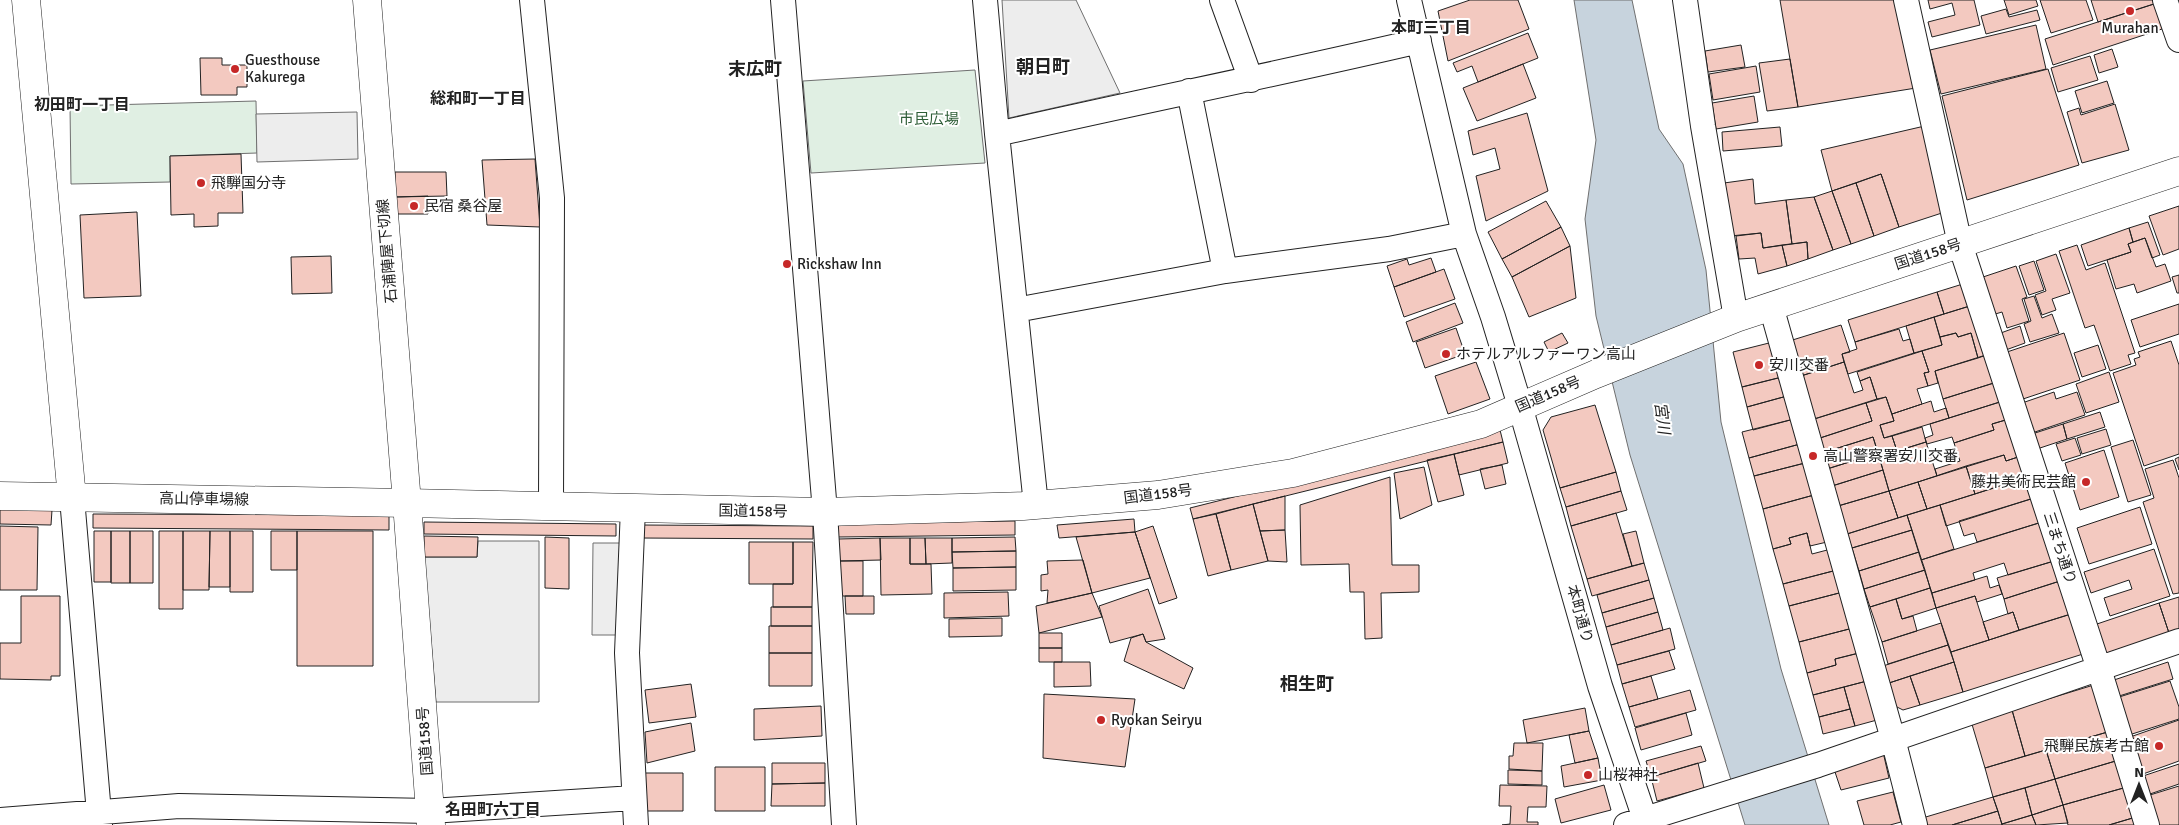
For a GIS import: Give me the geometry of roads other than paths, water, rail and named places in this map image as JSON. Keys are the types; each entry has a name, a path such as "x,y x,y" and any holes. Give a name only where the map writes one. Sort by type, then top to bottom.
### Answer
{"main road":[{"path":"26,0 72,498"},
{"name":"石浦陣屋下切線","path":"367,0 407,503"},
{"name":"国道158号","path":"431,818 407,503 825,512 1036,505 1158,495 1293,473 1481,424 1596,374 1728,321 2179,171"},
{"name":"高山停車場線","path":"0,496 223,498 407,503"}],"street":[{"path":"532,0 552,198 551,506"},
{"path":"783,0 825,512 844,825"},
{"path":"985,0 997,134 1036,505"},
{"path":"1222,0 1251,80"},
{"name":"本町通り","path":"1409,0 1464,234 1493,317 1520,406 1640,823"},
{"path":"1685,0 1728,321"},
{"name":"三まち通り","path":"1906,0 1960,244 2099,669 2147,825"},
{"path":"2164,0 2179,40"},
{"path":"997,134 1189,91 1251,80 1419,41"},
{"path":"1189,91 1225,271"},
{"path":"1016,310 1225,271 1389,249 1464,234"},
{"path":"1771,306 1915,825"},
{"path":"72,498 99,819"},
{"path":"633,508 627,653 636,825"},
{"path":"1640,823 1733,791 1818,765 2179,640"},
{"path":"0,820 99,819 179,806 431,818 634,798"}],"water":[{"name":"宮川","path":"1574,0 1632,0 1659,129 1683,164 1706,270 1721,422 1781,669 1829,825 1745,825 1630,455 1596,316 1585,219 1596,140"}],"place":[{"name":"Murahan","path":"2130,11"},
{"name":"Guesthouse Kakurega","path":"235,69"},
{"name":"飛騨国分寺","path":"201,183"},
{"name":"民宿 桑谷屋","path":"414,206"},
{"name":"Rickshaw Inn","path":"787,264"},
{"name":"ホテルアルファーワン高山","path":"1446,354"},
{"name":"安川交番","path":"1759,365"},
{"name":"高山警察署安川交番","path":"1813,456"},
{"name":"藤井美術民芸館","path":"2086,482"},
{"name":"Ryokan Seiryu","path":"1101,720"},
{"name":"飛騨民族考古館","path":"2159,746"},
{"name":"山桜神社","path":"1588,775"}],"district":[{"name":"本町三丁目","path":"1431,27"},
{"name":"朝日町","path":"1043,67"},
{"name":"末広町","path":"755,69"},
{"name":"総和町一丁目","path":"478,98"},
{"name":"初田町一丁目","path":"82,104"},
{"name":"相生町","path":"1307,684"},
{"name":"名田町六丁目","path":"493,809"}],"park label":[{"name":"市民広場","path":"929,119"}]}
